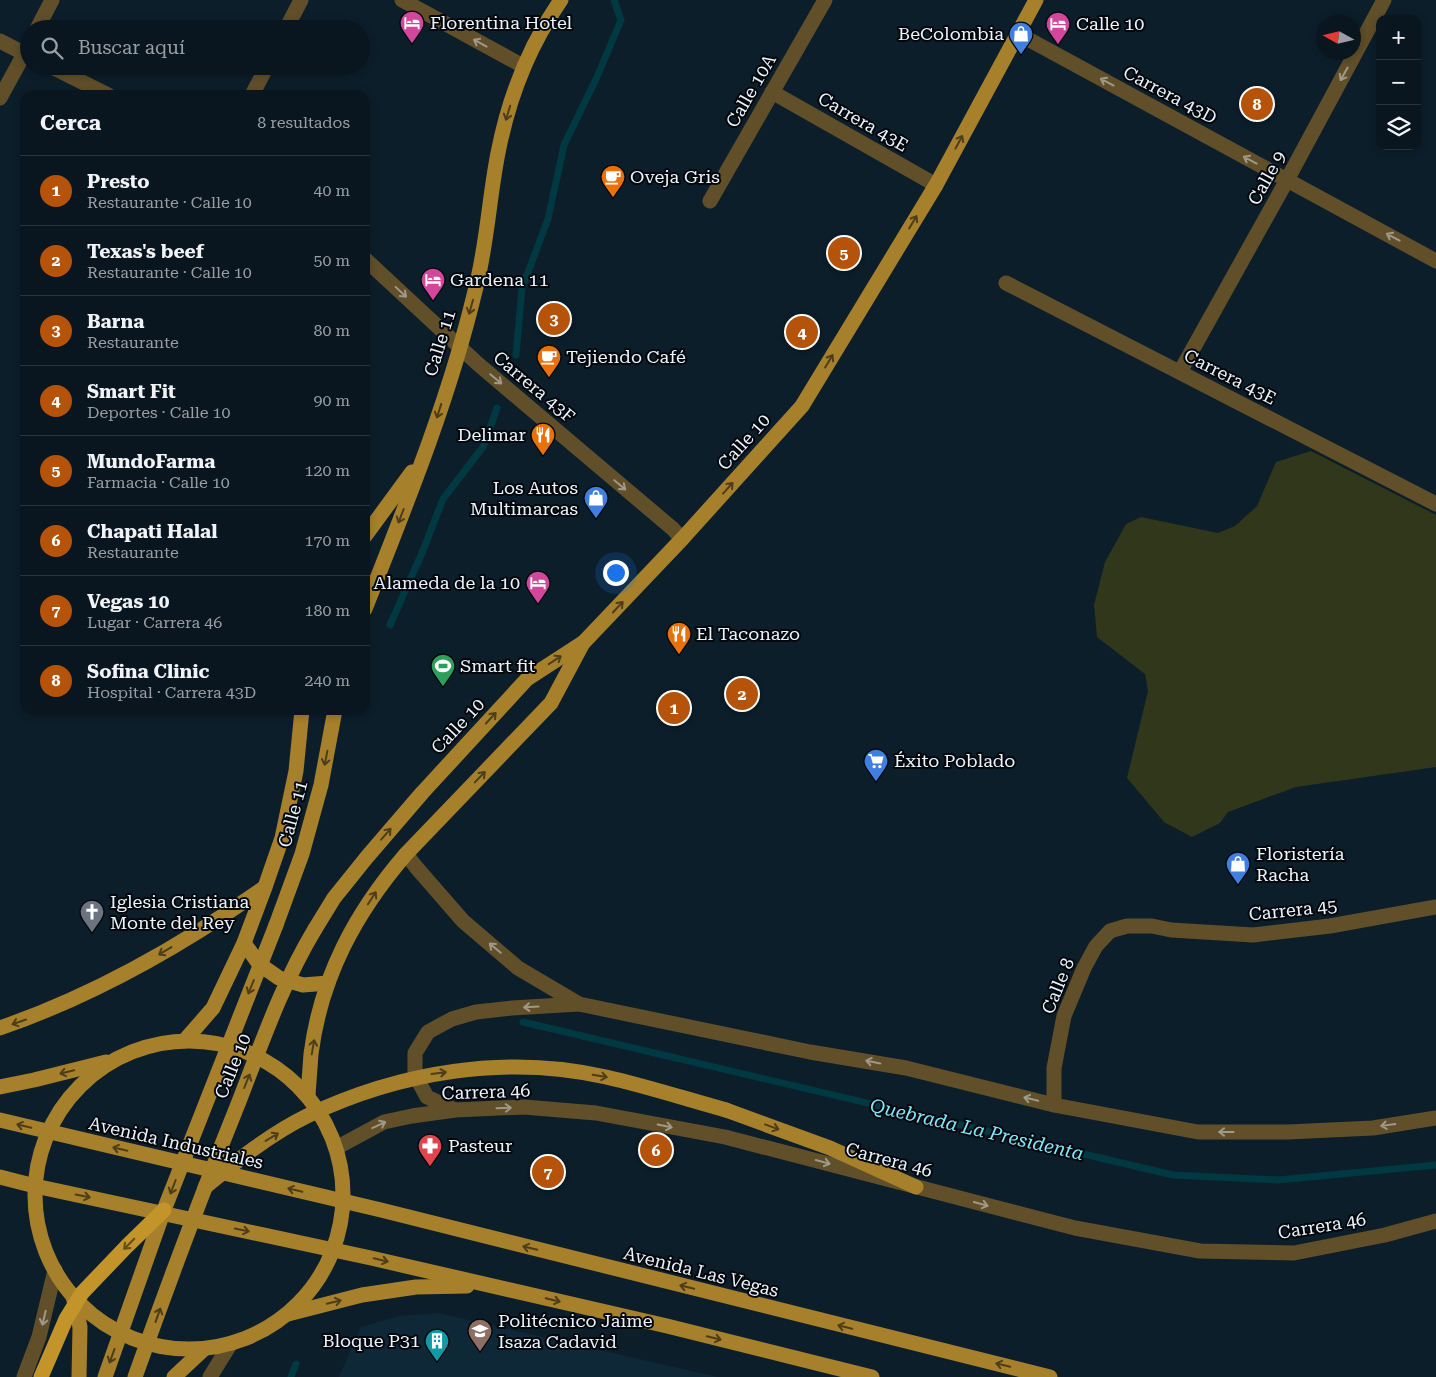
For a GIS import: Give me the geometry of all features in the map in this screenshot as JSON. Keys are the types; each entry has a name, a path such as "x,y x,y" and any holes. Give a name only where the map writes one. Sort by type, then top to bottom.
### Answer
{"highway":[{"path":"41,1377 66,1319 82,1293 164,1210"}],"main road":[{"name":"Calle 11","path":"370,596 424,454 460,347 476,289 498,152 506,117 523,66 545,23 561,0"},
{"name":"Calle 10","path":"136,1377 205,1187 289,978 301,952 334,898 422,792 526,679 584,642 682,539 802,406 936,185 1036,0"},
{"path":"370,529 424,454"},
{"path":"308,1096 311,1053 320,1010 336,961 348,935 384,879 551,703 584,642"},
{"path":"186,1040 213,1008 244,943 265,887 282,838 296,771 302,715"},
{"name":"Calle 11","path":"276,925 307,837 321,785 334,715"},
{"path":"0,1028 40,1014 136,969 227,914 265,887"},
{"name":"Calle 10","path":"105,1377 164,1210 276,925"},
{"path":"244,943 259,964 279,978 303,985 328,983"},
{"path":"0,1087 114,1059 149,1045 186,1040 232,1045 274,1065 308,1096 325,1120 336,1148 342,1175 343,1202 339,1232 333,1250 314,1285 287,1314 260,1332 231,1343 204,1349 167,1348 132,1338 100,1321 73,1296 55,1270 39,1230 35,1186 40,1158 49,1132 76,1090 114,1059"},
{"path":"205,1187 253,1148 306,1116 362,1092 422,1076 483,1068 544,1068 605,1077 726,1110 830,1148 916,1187"},
{"name":"Avenida Industriales","path":"0,1120 343,1202"},
{"path":"0,1177 667,1326 872,1377"},
{"name":"Avenida Las Vegas","path":"343,1202 1050,1377"},
{"path":"287,1314 362,1296 416,1287 488,1285"},
{"path":"73,1296 80,1327 79,1377"},
{"path":"174,1377 204,1349"}],"street":[{"path":"42,20 52,0"},
{"path":"291,20 301,0"},
{"path":"402,0 523,66"},
{"name":"Calle 10A","path":"710,201 825,0"},
{"name":"Calle 9","path":"1180,372 1384,0"},
{"name":"Carrera 43D","path":"1017,33 1436,260"},
{"path":"0,41 20,48"},
{"path":"0,98 20,63"},
{"path":"68,75 98,90"},
{"path":"254,90 262,75"},
{"name":"Carrera 43E","path":"772,92 936,185"},
{"name":"Carrera 43F","path":"370,264 460,347 673,529 682,539"},
{"name":"Carrera 43E","path":"1006,283 1436,504"},
{"path":"406,854 463,921 518,968 579,1004"},
{"name":"Carrera 45","path":"1152,926 1171,930 1253,935 1330,926 1436,907"},
{"name":"Calle 8","path":"1054,1105 1054,1068 1064,1016 1084,968 1096,946 1110,931 1127,926 1152,926"},
{"path":"455,1110 427,1097 415,1076 415,1052 428,1032 452,1019 476,1012 579,1004 810,1052 906,1068 1054,1105 1198,1132 1288,1132 1372,1128 1436,1118"},
{"name":"Carrera 46","path":"336,1148 384,1122 455,1110 524,1107 596,1113 725,1137 1076,1228 1200,1251 1294,1253 1385,1235 1436,1221"},
{"path":"24,1377 39,1337 55,1270"},
{"path":"210,1377 231,1343"}],"shaded area":[{"name":"Politécnico Jaime Isaza Cadavid","path":"438,1313 718,1377 339,1377 361,1327 399,1316"}],"green space":[{"path":"1311,451 1436,515 1436,767 1296,787 1228,812 1220,823 1192,837 1164,822 1127,778 1148,691 1145,674 1097,637 1094,605 1105,562 1126,524 1141,517 1218,533 1235,526 1257,506 1276,462"}],"waterway":[{"path":"516,355 522,288 548,219 564,145 597,77 621,20 614,0"},
{"path":"390,625 422,553 443,499 483,447 497,408"},
{"name":"Quebrada La Presidenta","path":"523,1022 1173,1175 1278,1180 1436,1165"},
{"name":"Quebrada La Presidenta","path":"291,1377 296,1364"}],"place":[{"name":"Florentina Hotel","path":"412,44"},
{"name":"Calle 10","path":"1058,45"},
{"name":"BeColombia","path":"1021,55"},
{"name":"Sofina Clinic","path":"1257,104"},
{"name":"Oveja Gris","path":"613,198"},
{"name":"MundoFarma","path":"844,253"},
{"name":"Gardena 11","path":"433,301"},
{"name":"Barna","path":"554,319"},
{"name":"Smart Fit","path":"802,332"},
{"name":"Tejiendo Café","path":"549,378"},
{"name":"Delimar","path":"543,456"},
{"name":"Los Autos Multimarcas","path":"596,519"},
{"name":"Alameda de la 10","path":"538,604"},
{"name":"El Taconazo","path":"679,655"},
{"name":"Smart fit","path":"443,687"},
{"name":"Texas's beef","path":"742,694"},
{"name":"Presto","path":"674,708"},
{"name":"Éxito Poblado","path":"876,782"},
{"name":"Floristería Racha","path":"1238,885"},
{"name":"Iglesia Cristiana Monte del Rey","path":"92,933"},
{"name":"Chapati Halal","path":"656,1150"},
{"name":"Pasteur","path":"430,1167"},
{"name":"Vegas 10","path":"548,1172"},
{"name":"Politécnico Jaime Isaza Cadavid","path":"480,1352"},
{"name":"Bloque P31","path":"437,1362"}]}
